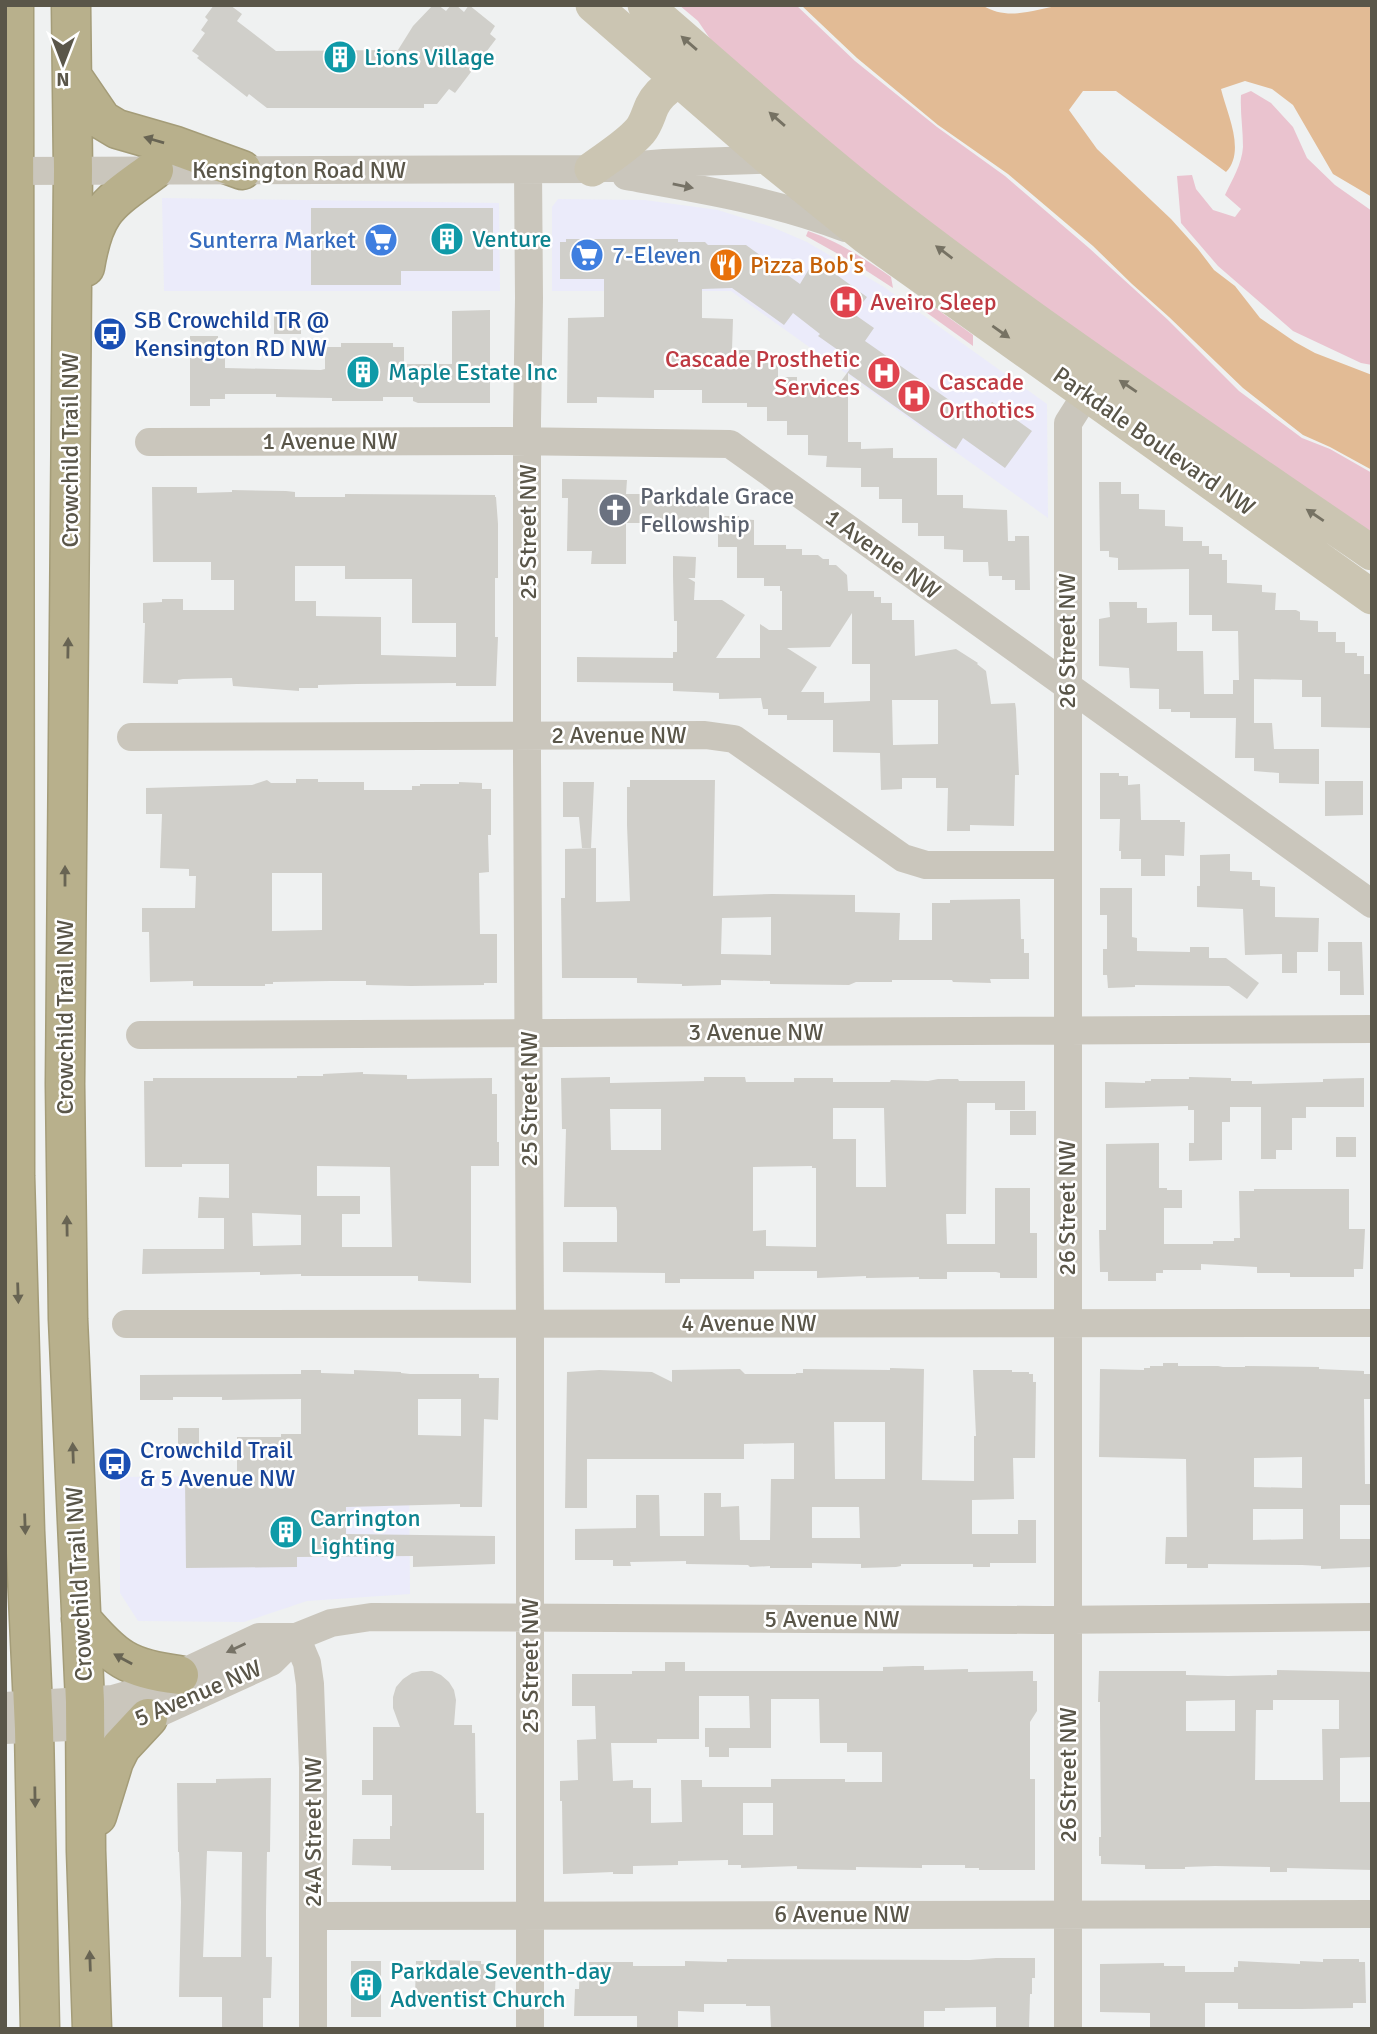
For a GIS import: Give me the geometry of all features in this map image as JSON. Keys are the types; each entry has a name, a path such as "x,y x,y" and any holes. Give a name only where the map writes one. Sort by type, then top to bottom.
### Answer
{"highway":[{"name":"Crowchild Trail NW","path":"71,5 73,170 65,1084 68,1319 85,1715 92,2029"},
{"name":"Crowchild Trail NW","path":"11,21 9,790 19,1717 40,2029"},
{"path":"72,76 102,120 117,129 176,146 242,170"},
{"path":"71,352 90,240 95,225 105,208 154,170"},
{"path":"81,1619 104,1646 126,1661 152,1672 179,1675"},
{"path":"86,1851 114,1761 121,1747 148,1718"}],"main road":[{"name":"Parkdale Boulevard NW","path":"593,5 770,159 865,236 1372,597"},
{"name":"Parkdale Boulevard NW","path":"645,5 879,204 1068,345 1372,553"},
{"path":"638,44 651,87 652,106"},
{"path":"592,169 640,131 663,90 698,75 733,80"}],"street":[{"name":"Kensington Road NW","path":"10,171 592,169 664,163 822,158"},
{"name":"Kensington Road NW","path":"592,169 741,197 810,214 865,236"},
{"name":"25 Street NW","path":"528,170 530,2029"},
{"name":"26 Street NW","path":"1068,2029 1068,422 1087,393"},
{"name":"1 Avenue NW","path":"149,442 730,444 1372,904"},
{"name":"2 Avenue NW","path":"131,737 705,735 734,739 903,858 926,865 1068,865"},
{"name":"3 Avenue NW","path":"140,1035 1372,1029"},
{"name":"4 Avenue NW","path":"126,1324 1372,1323"},
{"name":"5 Avenue NW","path":"85,1715 259,1637 296,1637 331,1623 371,1617 1372,1617"},
{"name":"5 Avenue NW","path":"19,1717 85,1715 113,1726 148,1718 271,1662 296,1637"},
{"name":"24A Street NW","path":"296,1637 307,1663 310,1684 313,1768 313,2029"},
{"name":"6 Avenue NW","path":"313,1916 1372,1914"}],"shaded area":[{"path":"679,5 796,5 855,61 937,127 1005,176 1089,248 1167,319 1239,391 1302,438 1330,449 1372,473 1372,536 1017,288 855,168 715,46 698,21"},
{"path":"801,5 982,5 1012,14 1062,5 1372,5 1372,197 1333,174 1293,105 1272,89 1245,81 1221,89 1235,143 1232,163 1226,172 1116,91 1083,91 1069,110 1097,149 1171,219 1214,270 1235,286 1260,318 1315,353 1372,375 1372,470 1303,435 1243,388 1093,246 1008,174 938,125 857,58"},
{"path":"1251,91 1271,103 1293,127 1307,158 1335,185 1372,211 1372,365 1361,363 1293,331 1218,266 1181,223 1177,176 1192,175 1196,189 1213,210 1235,217 1241,209 1225,195 1242,153 1241,95"},
{"path":"162,198 499,203 500,291 164,291"},
{"path":"558,199 645,200 718,210 772,227 807,242 884,287 1047,404 1048,518 731,291 552,291 552,207"},
{"path":"808,231 841,245 881,270 891,277 893,288 806,236"},
{"path":"927,302 973,335 973,346 916,305"},
{"path":"409,1474 410,1594 307,1601 244,1622 138,1621 120,1593 120,1477"}],"building":[{"name":"Lions Village","path":"214,5 230,5 242,14 237,21 276,51 398,50 413,26 433,5 446,11 451,5 456,5 464,12 469,5 495,26 490,34 496,39 455,93 449,89 437,104 424,104 424,108 267,108 249,94 247,97 197,58 199,56 192,51 205,33 201,30 208,20 205,17"},
{"path":"311,208 493,208 493,271 401,271 401,285 311,285"},
{"path":"566,239 678,239 678,242 705,242 708,245 746,245 800,284 812,264 819,262 867,297 854,314 874,328 865,341 979,421 992,402 1032,431 1005,468 963,438 956,449 952,447 848,373 848,442 861,442 861,449 893,448 893,458 937,458 937,495 963,495 963,508 1007,510 1008,541 1015,541 1015,536 1029,536 1030,590 1015,590 1015,580 989,576 988,562 963,562 963,550 944,549 944,536 918,536 918,523 902,523 902,499 879,499 879,487 861,487 861,468 826,467 827,456 808,455 808,435 787,435 787,421 767,421 767,407 747,407 747,403 702,403 702,390 654,390 654,398 597,397 597,403 567,403 568,318 604,317 604,279 560,279 560,242 566,242","holes":["732,288 784,325 793,313 820,334 818,336 855,362 836,388 797,388 797,377 778,377 778,363 758,363 758,350 732,350 733,319 702,318 702,289"]},
{"path":"490,310 490,403 418,403 413,401 413,397 383,397 383,401 332,401 332,398 276,397 276,394 225,394 225,399 210,399 210,406 190,406 190,336 218,336 218,344 225,344 225,368 321,370 325,369 325,347 341,347 341,343 393,343 393,347 404,347 404,364 452,364 452,311"},
{"path":"274,311 301,311 301,334 274,334"},
{"name":"Parkdale Grace Fellowship","path":"562,479 627,480 626,494 709,494 709,523 626,523 626,564 591,564 592,551 567,551 568,498 562,498"},
{"path":"1099,482 1121,482 1121,494 1139,494 1139,509 1165,510 1165,526 1183,527 1183,541 1202,541 1202,546 1209,546 1209,554 1222,554 1222,560 1227,560 1227,583 1262,585 1262,592 1276,593 1275,610 1296,610 1300,612 1300,620 1318,621 1318,632 1336,632 1336,642 1345,642 1345,653 1364,656 1364,674 1372,674 1372,728 1321,727 1321,697 1302,697 1302,680 1254,679 1254,723 1272,723 1274,749 1319,749 1319,784 1279,783 1279,773 1254,771 1254,758 1235,758 1236,718 1190,718 1190,712 1159,709 1159,689 1130,688 1129,668 1099,666 1099,619 1110,617 1109,602 1137,602 1137,608 1147,608 1147,623 1177,622 1177,651 1203,651 1204,694 1233,694 1233,680 1239,680 1238,631 1212,631 1212,615 1189,615 1189,569 1118,570 1118,558 1109,557 1109,551 1100,551"},
{"path":"152,487 197,487 197,493 232,490 286,491 295,492 295,497 345,497 345,494 495,495 498,524 498,578 495,578 495,637 498,637 496,686 456,686 456,683 357,684 318,685 318,688 299,688 299,691 233,686 232,678 183,679 178,680 178,684 143,683 143,603 183,599 183,610 234,610 234,580 211,580 211,562 153,562","holes":["295,566 345,566 345,579 412,579 412,623 456,623 456,657 381,655 381,617 316,616 316,601 295,601"]},
{"path":"718,516 739,516 739,519 754,520 754,545 786,545 786,549 802,549 802,555 818,555 829,559 829,565 836,565 847,575 848,591 874,591 874,597 881,597 881,603 892,603 892,620 914,620 915,656 956,649 978,663 986,671 991,704 1015,703 1019,775 1015,775 1014,826 970,825 970,831 947,831 948,788 936,788 936,778 902,778 902,789 881,790 880,753 833,752 833,720 787,720 787,715 768,715 768,709 763,709 761,698 719,699 719,693 673,691 673,683 577,682 577,657 673,658 673,652 677,652 677,621 674,621 673,556 696,557 695,578 688,578 695,582 694,600 722,600 745,615 716,658 760,658 760,624 769,630 782,630 782,591 780,586 764,586 764,578 737,578 737,547 718,547","holes":["852,613 852,664 870,664 870,701 824,703 824,692 801,692 817,667 787,648 830,647","892,700 938,700 938,744 893,745"]},
{"path":"1100,773 1119,773 1119,776 1128,776 1128,785 1140,784 1141,820 1185,822 1184,856 1165,855 1165,876 1141,876 1141,859 1121,859 1120,819 1100,819"},
{"path":"296,779 318,779 318,782 364,782 364,790 412,790 412,786 420,784 459,782 482,783 482,789 491,789 489,872 479,873 480,934 497,934 497,983 411,986 366,985 366,981 330,981 273,982 265,986 193,986 193,981 150,982 149,932 142,932 142,908 195,908 196,876 189,876 189,869 160,868 162,814 146,814 146,788 252,785 267,780 271,783 296,783","holes":["272,873 322,873 322,930 272,931"]},
{"path":"630,780 715,780 713,896 855,895 855,912 900,913 899,940 932,940 932,903 950,903 950,900 1020,899 1021,939 1024,939 1024,953 1029,953 1029,979 990,979 991,983 892,980 856,982 849,985 721,980 721,985 682,986 637,983 637,978 562,978 561,898 565,898 565,849 596,848 596,902 630,901 627,787 630,787","holes":["771,917 771,955 721,954 722,918"]},
{"path":"1325,781 1363,781 1363,815 1325,816"},
{"path":"563,782 594,782 591,848 582,848 579,817 563,817"},
{"path":"1230,854 1230,871 1252,872 1252,880 1260,880 1260,886 1275,887 1275,917 1319,918 1318,952 1297,952 1297,973 1282,973 1282,954 1245,955 1243,909 1197,907 1200,855"},
{"path":"1100,888 1132,888 1132,937 1137,938 1137,951 1190,952 1190,947 1209,947 1209,958 1226,958 1259,983 1247,999 1229,986 1135,985 1108,988 1107,975 1103,975 1103,949 1107,949 1107,915 1100,915"},
{"path":"1328,942 1362,942 1364,995 1340,995 1340,971 1328,971"},
{"path":"363,1072 407,1075 407,1079 492,1078 492,1094 497,1094 499,1166 471,1166 471,1283 418,1281 418,1276 260,1275 260,1272 142,1274 143,1249 224,1249 224,1218 198,1218 199,1197 229,1198 229,1164 145,1167 144,1081 153,1081 153,1078 297,1078","holes":["317,1166 390,1167 392,1247 342,1247 342,1214 360,1214 360,1196 317,1196","252,1213 301,1215 301,1245 253,1246"]},
{"path":"610,1077 610,1083 704,1081 704,1077 745,1077 746,1082 794,1082 794,1078 833,1078 833,1082 938,1079 1025,1081 1025,1110 995,1110 995,1103 967,1103 966,1214 946,1214 947,1244 995,1244 995,1188 1030,1188 1030,1233 1037,1233 1037,1278 1000,1278 1000,1273 996,1272 947,1272 947,1279 866,1276 817,1278 817,1271 754,1271 754,1279 680,1279 680,1283 665,1283 665,1273 563,1272 563,1242 617,1242 617,1211 616,1207 564,1207 566,1129 562,1129 561,1078","holes":["833,1108 884,1108 886,1187 856,1187 856,1139 833,1139","610,1109 661,1109 661,1150 611,1150","753,1167 816,1168 816,1247 766,1246 766,1230 753,1231"]},
{"path":"1231,1078 1231,1081 1252,1081 1252,1084 1364,1078 1364,1107 1306,1107 1306,1118 1292,1118 1292,1150 1276,1150 1276,1159 1261,1159 1261,1107 1230,1107 1230,1122 1222,1122 1222,1160 1189,1161 1189,1143 1194,1143 1194,1110 1188,1110 1188,1106 1105,1108 1105,1082 1145,1083 1151,1079"},
{"path":"1010,1111 1036,1111 1036,1135 1010,1135"},
{"path":"1336,1137 1356,1137 1356,1157 1336,1157"},
{"path":"1159,1143 1159,1188 1182,1190 1182,1208 1164,1208 1164,1244 1213,1244 1213,1241 1234,1241 1234,1238 1240,1238 1239,1191 1349,1189 1349,1229 1365,1229 1363,1269 1354,1269 1354,1277 1290,1277 1290,1273 1257,1273 1257,1267 1201,1264 1201,1270 1163,1270 1163,1273 1156,1273 1156,1281 1108,1281 1108,1272 1100,1272 1099,1230 1106,1230 1106,1144"},
{"path":"1163,1363 1178,1363 1178,1366 1319,1367 1372,1374 1372,1399 1364,1399 1365,1484 1372,1484 1372,1505 1340,1505 1340,1539 1372,1539 1371,1567 1321,1569 1321,1566 1302,1565 1208,1564 1208,1568 1187,1568 1187,1564 1165,1564 1166,1537 1187,1537 1186,1459 1099,1457 1100,1369 1144,1370 1150,1366 1163,1366","holes":["1302,1457 1302,1488 1254,1487 1254,1458","1253,1509 1303,1509 1303,1539 1253,1540"]},
{"path":"740,1369 745,1374 796,1374 803,1373 803,1369 924,1369 922,1480 974,1481 976,1436 973,1370 1012,1370 1033,1374 1033,1382 1036,1382 1035,1458 1013,1458 1014,1499 972,1500 972,1534 1018,1534 1018,1520 1036,1520 1036,1563 990,1563 990,1567 973,1567 973,1564 901,1564 896,1567 861,1568 861,1564 812,1563 812,1568 770,1568 686,1564 686,1561 630,1562 631,1566 613,1566 613,1560 575,1560 575,1529 636,1528 636,1495 659,1495 660,1536 704,1536 704,1493 721,1493 721,1507 739,1506 740,1540 770,1540 771,1479 794,1479 794,1443 744,1444 744,1459 587,1459 587,1508 565,1508 567,1372 652,1372 672,1382 672,1370","holes":["834,1422 885,1422 885,1479 835,1479","812,1507 859,1507 860,1538 812,1538"]},
{"path":"301,1370 321,1370 321,1373 354,1374 354,1370 410,1374 479,1374 479,1378 499,1378 498,1420 484,1419 482,1507 460,1507 460,1504 346,1507 346,1534 495,1536 495,1564 413,1567 413,1556 297,1557 297,1567 186,1568 185,1479 237,1479 237,1437 301,1434 301,1399 222,1400 222,1397 173,1397 173,1400 140,1400 140,1375 301,1374","holes":["418,1399 461,1399 461,1436 418,1435"]},
{"path":"178,1428 199,1428 199,1455 178,1454"},
{"path":"665,1662 685,1662 685,1671 883,1671 883,1667 924,1666 924,1670 1033,1671 1033,1681 1037,1681 1037,1711 1030,1722 1030,1779 1035,1779 1035,1870 979,1870 965,1868 965,1865 922,1865 922,1868 856,1867 856,1870 797,1869 797,1866 741,1868 741,1865 728,1865 728,1860 678,1861 678,1865 633,1866 633,1874 563,1874 560,1781 578,1780 577,1740 596,1739 595,1706 572,1706 572,1674 665,1671","holes":["699,1696 749,1696 750,1728 705,1728 705,1747 709,1747 709,1757 729,1757 729,1748 771,1748 771,1699 819,1699 820,1743 847,1743 847,1752 882,1752 882,1782 771,1779 771,1787 702,1787 702,1780 681,1780 682,1822 651,1823 651,1788 633,1788 633,1780 613,1781 611,1743 699,1739","743,1803 773,1803 773,1835 743,1835"]},
{"path":"1277,1670 1372,1672 1372,1757 1340,1758 1340,1802 1372,1802 1372,1870 1287,1868 1287,1872 1270,1872 1270,1867 1145,1869 1145,1865 1101,1864 1099,1671 1186,1671 1186,1675 1228,1676 1277,1675","holes":["1235,1700 1235,1731 1186,1731 1186,1701","1273,1700 1339,1700 1339,1729 1322,1729 1323,1780 1255,1780 1256,1710 1273,1710"]},
{"path":"432,1671 449,1682 456,1700 454,1725 472,1725 472,1733 475,1733 476,1813 484,1813 484,1870 391,1870 391,1866 352,1865 353,1839 390,1839 392,1795 362,1795 362,1780 373,1780 373,1727 400,1727 393,1708 396,1687 412,1673"},
{"path":"271,1778 266,1957 272,1957 271,1998 263,1998 263,2029 222,2029 222,1997 179,1997 181,1902 177,1783 216,1783 216,1779","holes":["207,1851 242,1852 241,1957 203,1957"]},
{"path":"1035,1958 1029,2029 996,2029 996,2007 924,2011 924,2029 771,2029 770,2006 746,2004 704,2004 704,2012 678,2011 678,2029 637,2029 637,2016 574,2016 580,1962 685,1966 685,1961 727,1962 727,1959"},
{"path":"1323,1959 1359,1959 1359,1962 1365,1962 1366,2003 1353,2003 1353,2008 1238,2009 1238,2003 1205,2003 1205,2029 1150,2029 1150,2013 1100,2012 1100,1964 1164,1963 1164,1966 1185,1966 1185,1972 1234,1972 1238,1961 1300,1964 1300,1961 1323,1962"},
{"name":"Parkdale Seventh-day Adventist Church","path":"351,1961 381,1961 381,2017 351,2017"},
{"path":"416,1961 481,1961 481,1964 496,1965 495,1993 448,1992 448,1997 415,1997"}],"place":[{"name":"Lions Village","path":"340,57"},
{"name":"Venture","path":"447,239"},
{"name":"Sunterra Market","path":"381,240"},
{"name":"7-Eleven","path":"587,255"},
{"name":"Pizza Bob's","path":"726,265"},
{"name":"Aveiro Sleep","path":"846,302"},
{"name":"SB Crowchild TR @ Kensington RD NW","path":"110,334"},
{"name":"Maple Estate Inc","path":"363,372"},
{"name":"Cascade Prosthetic Services","path":"884,373"},
{"name":"Cascade Orthotics","path":"914,396"},
{"name":"Parkdale Grace Fellowship","path":"615,510"},
{"name":"Crowchild Trail & 5 Avenue NW","path":"115,1464"},
{"name":"Carrington Lighting","path":"286,1532"},
{"name":"Parkdale Seventh-day Adventist Church","path":"366,1985"}]}
